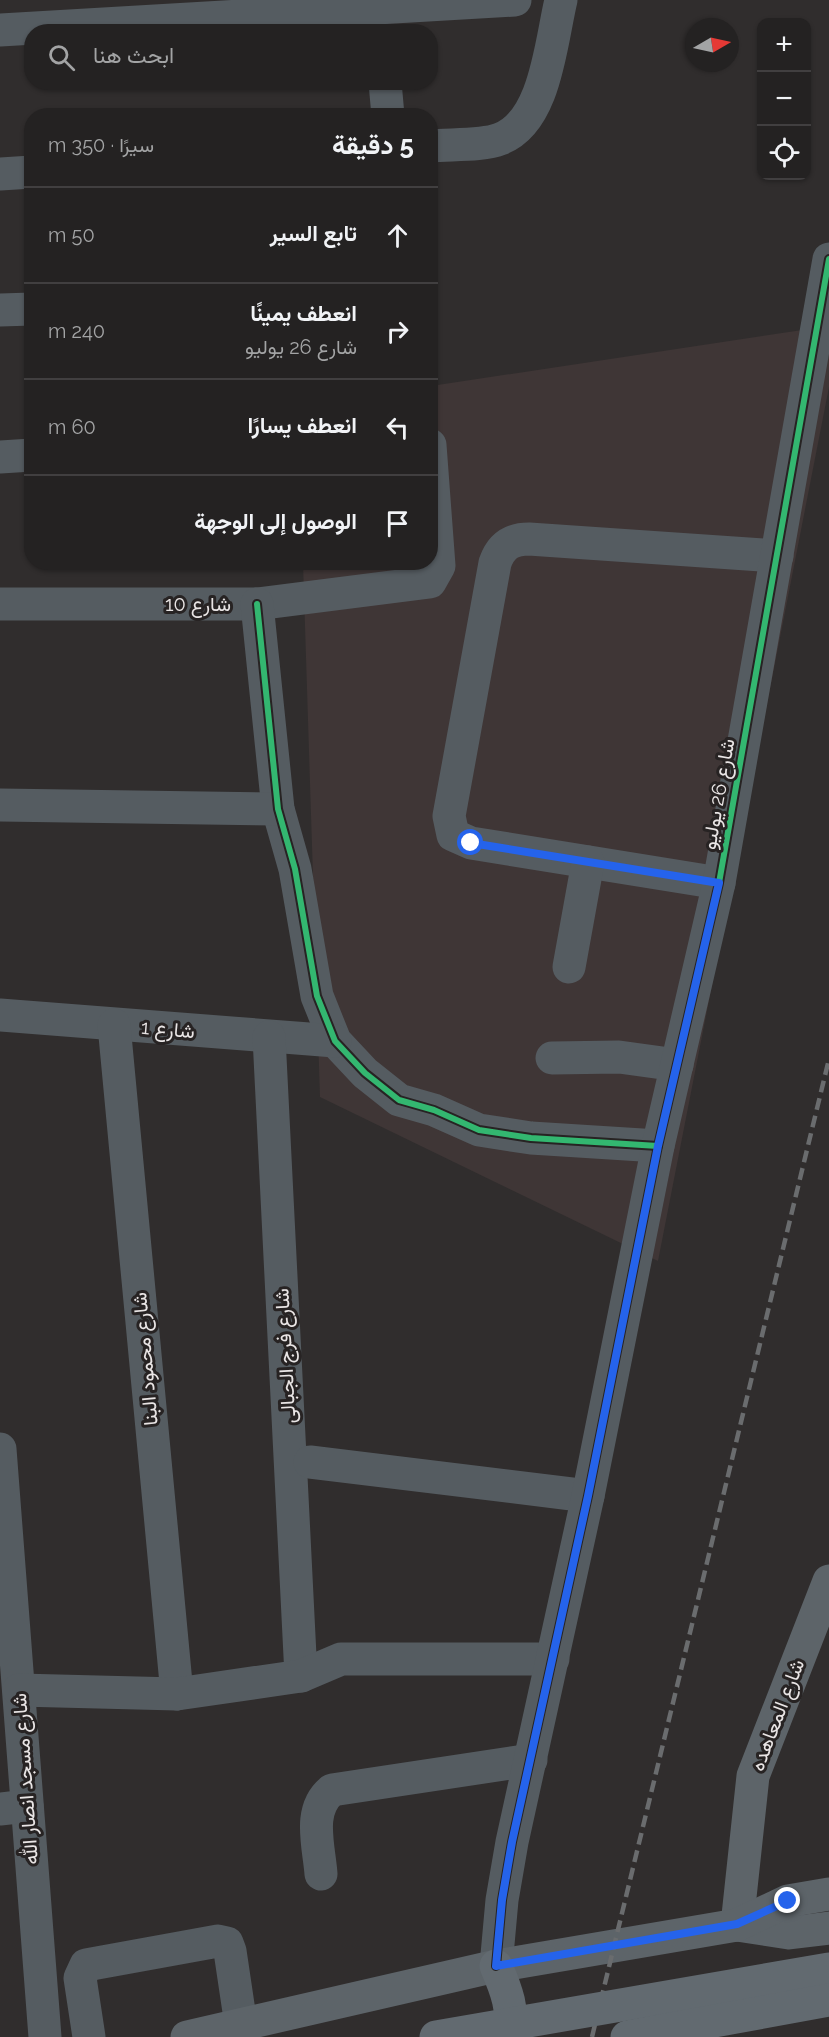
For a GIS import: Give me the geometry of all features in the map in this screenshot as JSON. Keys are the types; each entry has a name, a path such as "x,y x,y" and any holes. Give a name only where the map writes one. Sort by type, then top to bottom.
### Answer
{"highway":[{"path":"496,1966 509,1995 512,2026 509,2037"},
{"path":"436,2037 829,1969"},
{"path":"627,2037 829,2000"}],"main road":[{"name":"شارع المعاهده","path":"737,1924 753,1776 829,1581"},
{"path":"187,2037 496,1966 737,1924 788,1901 829,1894"},
{"path":"737,1924 789,1933 829,1928"}],"street":[{"path":"133,24 377,13 515,0"},
{"path":"438,145 500,139 521,126 539,98 561,0"},
{"path":"0,30 24,29"},
{"path":"386,90 387,108"},
{"path":"0,174 24,172"},
{"name":"شارع 26 يوليو","path":"496,1966 502,1900 588,1496 658,1146 719,883 829,259"},
{"path":"0,310 24,309"},
{"path":"0,457 24,456"},
{"path":"719,883 471,843 453,835 449,826 461,747 499,552 507,544 518,539 529,539 777,556"},
{"name":"شارع 10","path":"438,553 438,568"},
{"name":"شارع 10","path":"0,604 257,604 430,582 437,570"},
{"path":"257,604 278,809 295,868 317,996 335,1041 365,1073 399,1100 434,1110 479,1130 531,1138 658,1146"},
{"path":"0,805 278,809"},
{"path":"569,967 588,862"},
{"name":"شارع 1","path":"0,1015 335,1041"},
{"name":"شارع محمود البنا","path":"114,1025 177,1694"},
{"name":"شارع فرج الجبالى","path":"269,1037 301,1676"},
{"path":"552,1058 608,1056 677,1065"},
{"name":"شارع مسجد انصار الله","path":"0,1449 8,1645 19,1690 14,1807 45,2037"},
{"path":"310,1462 588,1496"},
{"path":"19,1690 177,1694 301,1676 341,1659 553,1659"},
{"path":"321,1874 317,1810 322,1798 333,1790 531,1760"},
{"path":"89,2037 81,1978 86,1965 218,1941 226,1943 230,1951 241,2025"}],"shaded area":[{"path":"829,326 829,387 658,1261 320,1097 303,570 438,570 438,385"}],"railway":[{"path":"592,2037 829,1059"}],"cycle path":[{"path":"496,1966 502,1900 512,1842 588,1496 658,1146 719,883 829,259"},
{"path":"257,604 278,809 295,869 317,996 335,1041 365,1073 399,1100 434,1110 479,1130 531,1138 658,1146"}],"route":[{"path":"471,843 719,883 658,1146 588,1496 512,1842 502,1900 496,1966 737,1924 788,1901"}]}
